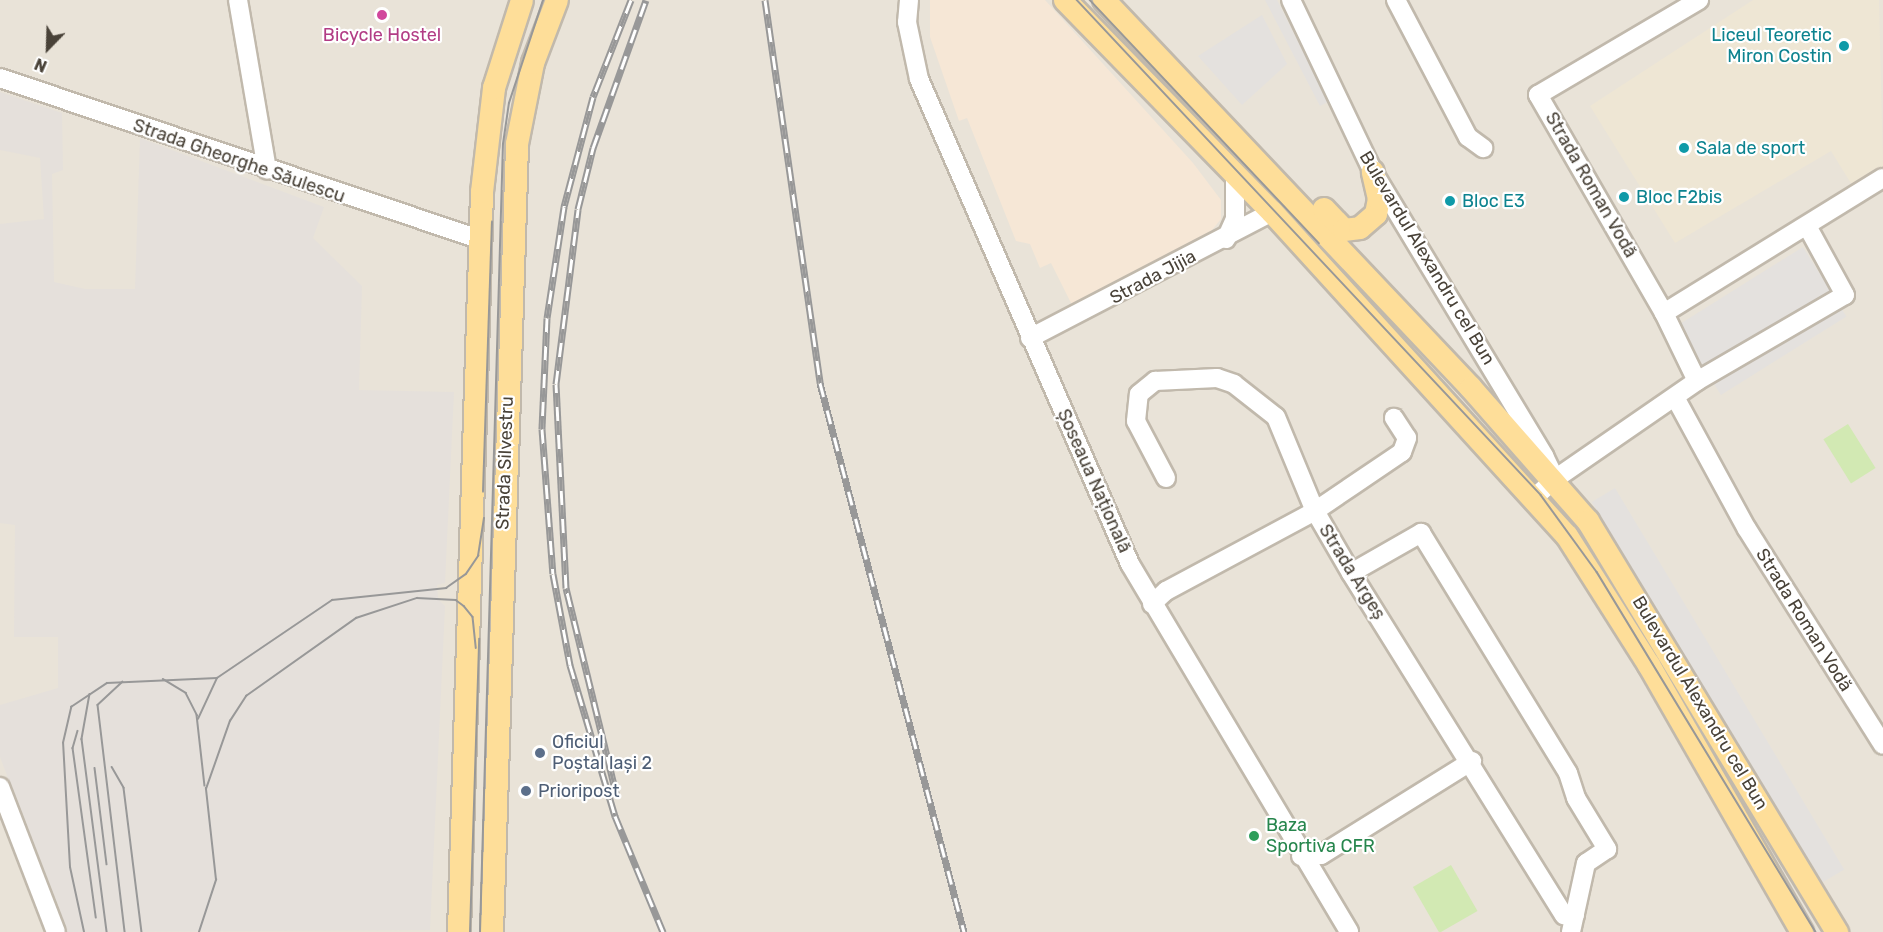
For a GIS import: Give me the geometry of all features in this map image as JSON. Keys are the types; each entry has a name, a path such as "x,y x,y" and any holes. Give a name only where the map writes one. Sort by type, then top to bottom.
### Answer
{"main road":[{"name":"Strada Silvestru","path":"459,932 479,239 494,88 522,0"},
{"name":"Strada Silvestru","path":"492,932 515,165 522,103 557,0"},
{"name":"Bulevardul Alexandru cel Bun","path":"1065,0 1234,177 1272,212 1536,496 1568,536 1649,665 1802,932"},
{"name":"Bulevardul Alexandru cel Bun","path":"1104,0 1258,158 1555,479 1606,546 1838,932"},
{"path":"1258,158 1281,166 1344,230 1360,228 1376,214 1379,199 1373,172"}],"street":[{"path":"238,0 267,170"},
{"name":"Șoseaua Națională","path":"909,0 907,22 919,79 1030,338 1152,604 1300,856 1349,932"},
{"name":"Bulevardul Alexandru cel Bun","path":"1291,0 1373,172 1555,479"},
{"path":"1396,0 1468,137 1483,148"},
{"name":"Strada Roman Vodă","path":"1697,381 1664,313 1538,95 1699,0"},
{"name":"Strada Gheorghe Săulescu","path":"0,78 267,170 479,239"},
{"path":"1226,239 1235,219 1234,177"},
{"path":"1664,313 1883,178"},
{"name":"Strada Jijia","path":"1030,338 1226,239 1272,212"},
{"path":"1536,496 1555,479 1676,399 1697,381 1845,295 1807,226"},
{"path":"1166,478 1136,421 1139,394 1155,381 1217,378 1234,384 1276,417 1315,511 1402,452 1407,438 1394,418"},
{"name":"Strada Roman Vodă","path":"1676,399 1747,529 1883,745"},
{"name":"Strada Argeș","path":"1152,604 1166,591 1315,511 1351,573 1472,761 1564,915 1573,923"},
{"path":"1351,573 1421,532 1568,773 1576,798 1607,849 1586,863 1573,923"},
{"path":"1300,856 1321,855 1472,761"},
{"path":"0,787 56,932"}],"shaded area":[{"path":"0,0 1883,0 1883,932 0,932"},
{"path":"930,0 1045,0 1193,163 1221,200 1221,219 1208,235 1072,305 1051,263 1040,268 1030,244 1016,241 967,118 959,121 930,37"},
{"path":"1265,0 1277,0 1328,102 1320,106"},
{"path":"1753,0 1879,0 1883,166 1852,185 1831,151 1675,243 1590,106"},
{"path":"1262,15 1287,64 1242,105 1198,56"},
{"path":"0,92 62,113 63,170 52,174 54,282 85,289 135,289 140,138 324,207 313,238 362,286 359,390 454,392 445,583 437,585 438,599 445,606 430,930 66,932 0,757 0,705 58,688 58,637 14,637 15,525 0,523 0,224 44,219 40,158 0,150"},
{"path":"1803,247 1846,317 1721,395 1677,325"},
{"path":"1615,488 1844,869 1821,883 1592,502"}],"green space":[{"path":"1848,424 1876,468 1851,483 1823,439"},
{"path":"1451,865 1478,911 1439,932 1413,887"}],"tram line":[{"path":"480,932 503,144 509,103 543,0"},
{"path":"1077,0 1541,495 1597,572 1816,932"},
{"path":"1090,0 1319,243"},
{"path":"483,492 492,222"},
{"path":"84,932 70,867 63,743 71,707 107,683 217,678 332,600 446,588 466,574 478,556 484,518"},
{"path":"199,932 216,880 206,789 230,721 246,696 356,618 417,598 456,600 464,606 473,617 476,648"},
{"path":"470,932 479,639"},
{"path":"198,719 217,678"},
{"path":"163,679 186,693 197,715 205,786"},
{"path":"123,682 98,705 125,932"},
{"path":"90,694 82,739 107,932"},
{"path":"78,731 73,748 96,917"},
{"path":"112,767 124,788 142,932"},
{"path":"95,768 107,864"}],"railway":[{"path":"631,0 593,97 564,207 547,318 542,429 553,574 570,665 615,816 663,932"},
{"path":"617,797 566,588 556,384 578,209 593,148 646,0"},
{"path":"765,0 820,383 964,932"}],"place":[{"name":"Bicycle Hostel","path":"382,15"},
{"name":"Liceul Teoretic Miron Costin","path":"1844,46"},
{"name":"Sala de sport","path":"1684,148"},
{"name":"Bloc F2bis","path":"1624,197"},
{"name":"Bloc E3","path":"1450,201"},
{"name":"Oficiul Poștal Iași 2","path":"540,753"},
{"name":"Prioripost","path":"526,791"},
{"name":"Baza Sportiva CFR","path":"1254,836"}]}
